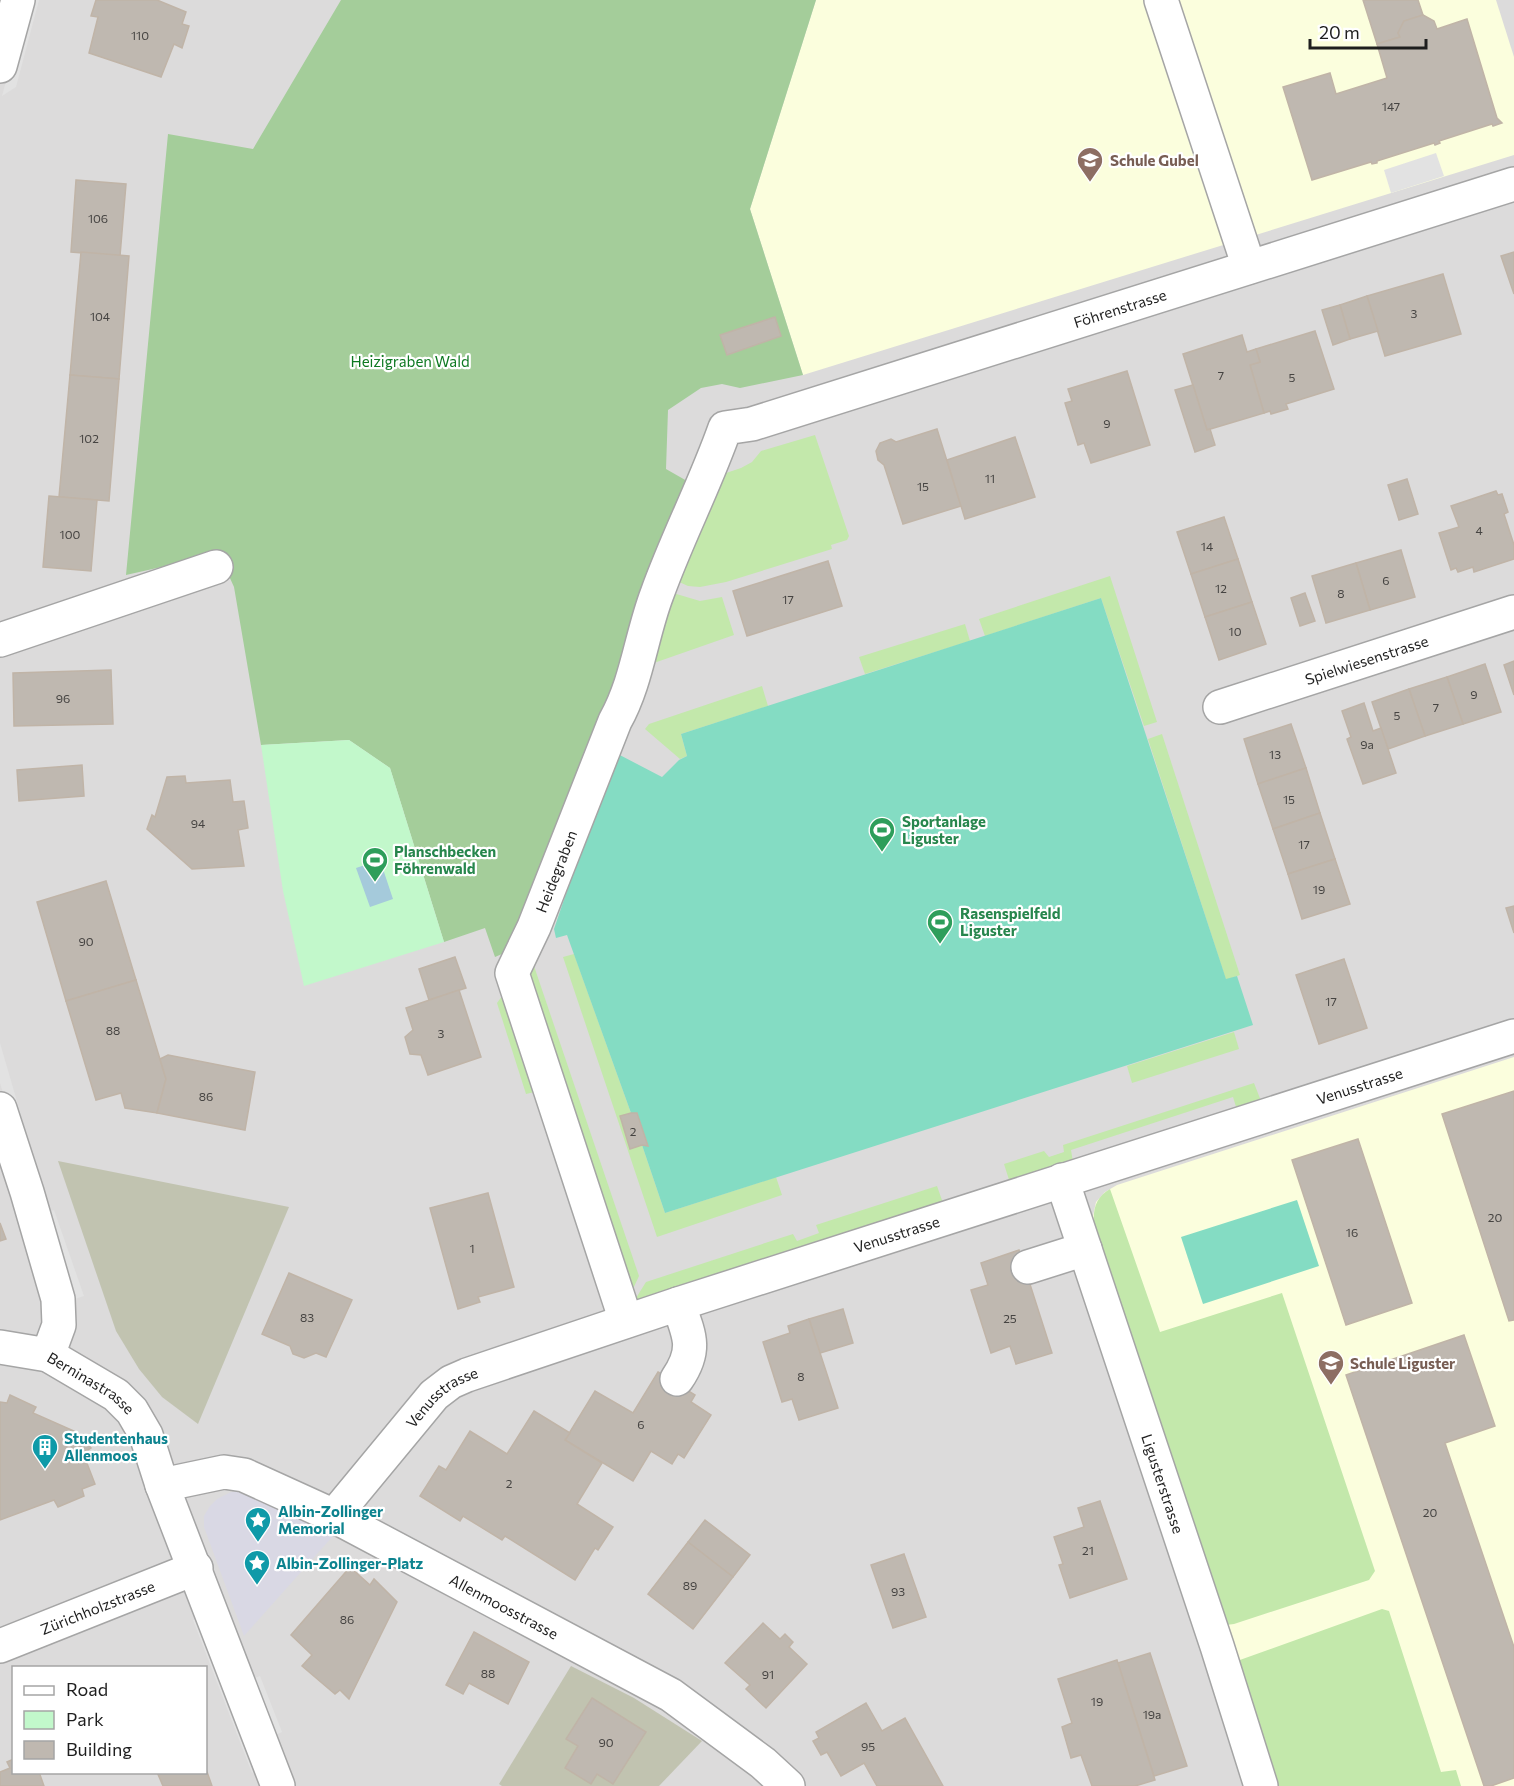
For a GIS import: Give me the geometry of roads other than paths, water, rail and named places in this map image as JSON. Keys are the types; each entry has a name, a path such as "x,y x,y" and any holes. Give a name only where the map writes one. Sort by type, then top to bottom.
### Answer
{"street":[{"path":"0,66 18,0"},
{"path":"1161,0 1249,267"},
{"name":"Föhrenstrasse","path":"725,428 752,424 1514,184"},
{"name":"Heidegraben","path":"626,1321 512,973 534,927 615,721 626,703 656,595 725,428"},
{"path":"0,640 216,567"},
{"name":"Spielwiesenstrasse","path":"1220,707 1514,612"},
{"name":"Venusstrasse","path":"333,1516 434,1395 451,1382 678,1304 1514,1036"},
{"name":"Berninastrasse","path":"0,1109 58,1299 58,1325 48,1355 116,1395 132,1411 146,1435 162,1485 196,1568 278,1786"},
{"name":"Ligusterstrasse","path":"1062,1180 1217,1646 1261,1786"},
{"path":"1028,1267 1085,1249"},
{"path":"677,1379 686,1366 691,1347 678,1304"},
{"path":"0,1347 48,1355"},
{"name":"Allenmoosstrasse","path":"162,1485 224,1472 244,1475 333,1516 671,1695 763,1763 789,1786"},
{"name":"Zürichholzstrasse","path":"0,1646 196,1568"}],"water":[{"name":"Planschbecken Föhrenwald","path":"380,860 393,899 370,907 356,868"}],"place":[{"name":"Schule Gubel","path":"1090,183"},
{"name":"Sportanlage Liguster","path":"882,853"},
{"name":"Planschbecken Föhrenwald","path":"375,883"},
{"name":"Rasenspielfeld Liguster","path":"940,945"},
{"name":"Schule Liguster","path":"1331,1386"},
{"name":"Studentenhaus Allenmoos","path":"45,1470"},
{"name":"Albin-Zollinger Memorial","path":"258,1543"},
{"name":"Albin-Zollinger-Platz","path":"257,1586"}],"park label":[{"name":"Heizigraben Wald","path":"410,361"}]}
